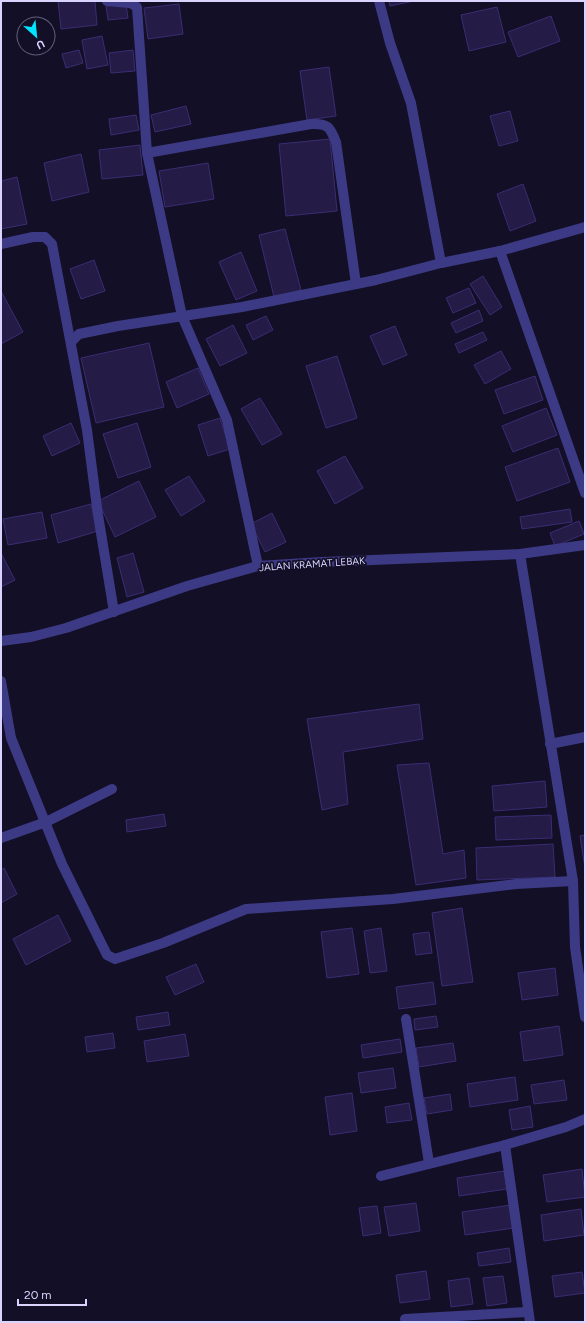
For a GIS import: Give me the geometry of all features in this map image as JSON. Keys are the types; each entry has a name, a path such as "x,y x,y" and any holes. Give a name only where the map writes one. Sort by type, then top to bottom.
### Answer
{"street":[{"path":"107,1 130,3 137,7 147,153 182,316 227,420 258,566"},
{"path":"379,1 390,43 411,103 441,263"},
{"path":"147,153 311,124 321,124 331,129 336,142 356,284"},
{"path":"71,342 79,334 242,307 376,280 441,263 500,251 585,227"},
{"path":"1,244 33,237 44,237 52,244 87,430 98,515 114,612"},
{"path":"500,251 585,493"},
{"name":"JALAN KRAMAT LEBAK","path":"1,641 31,637 66,628 186,586 258,566 520,554 585,545"},
{"path":"520,554 573,881 580,946 585,1017"},
{"path":"1,681 11,738 62,864 107,955 115,959 163,943 246,909 393,899 516,884 573,881"},
{"path":"550,744 585,738"},
{"path":"1,838 46,822 112,789"},
{"path":"406,1019 429,1164"},
{"path":"381,1176 505,1145 566,1127 585,1119"},
{"path":"505,1145 527,1312 530,1322"},
{"path":"405,1319 527,1312"}],"building":[{"path":"58,1 95,1 97,25 61,29"},
{"path":"389,1 414,1 390,6"},
{"path":"126,4 128,18 108,20 106,6"},
{"path":"179,4 183,34 148,39 144,8"},
{"path":"497,7 506,42 469,51 461,15"},
{"path":"551,16 560,41 518,57 508,32"},
{"path":"102,36 108,65 87,69 82,40"},
{"path":"79,50 83,63 66,68 62,54"},
{"path":"133,50 135,71 111,73 109,53"},
{"path":"329,67 336,116 307,120 300,71"},
{"path":"186,106 191,124 155,132 151,115"},
{"path":"510,111 518,141 499,146 490,116"},
{"path":"136,115 139,130 111,135 109,119"},
{"path":"330,139 337,211 286,216 279,144"},
{"path":"140,145 143,175 102,179 99,150"},
{"path":"81,154 89,192 52,201 44,163"},
{"path":"208,163 214,199 165,207 159,171"},
{"path":"17,177 27,224 1,229 1,181"},
{"path":"523,184 536,221 510,231 497,194"},
{"path":"285,229 301,290 274,297 259,235"},
{"path":"241,252 257,291 236,300 219,262"},
{"path":"94,260 105,291 81,299 70,269"},
{"path":"483,276 502,307 490,315 470,284"},
{"path":"469,288 476,303 453,313 446,298"},
{"path":"1,291 23,332 1,344"},
{"path":"479,310 483,321 456,333 451,323"},
{"path":"266,316 273,330 253,340 246,325"},
{"path":"233,325 247,353 220,366 206,339"},
{"path":"395,326 407,355 383,365 370,336"},
{"path":"483,332 487,340 459,353 455,344"},
{"path":"149,343 164,407 96,423 81,358"},
{"path":"501,351 511,369 485,384 474,365"},
{"path":"337,356 357,418 326,428 306,366"},
{"path":"198,368 209,394 177,408 166,382"},
{"path":"535,376 543,400 504,414 495,390"},
{"path":"260,398 282,434 262,445 241,409"},
{"path":"546,408 557,435 513,452 502,426"},
{"path":"220,418 230,449 208,456 198,425"},
{"path":"71,423 80,443 52,456 43,436"},
{"path":"137,423 151,467 118,478 103,434"},
{"path":"558,448 570,482 517,501 505,467"},
{"path":"345,456 363,488 335,504 317,471"},
{"path":"189,476 205,501 181,516 165,490"},
{"path":"139,481 156,517 115,537 98,501"},
{"path":"91,504 98,531 58,543 51,515"},
{"path":"570,509 572,522 522,529 520,517"},
{"path":"42,512 47,538 8,545 3,519"},
{"path":"272,513 286,542 265,552 251,524"},
{"path":"579,521 584,534 555,546 550,533"},
{"path":"1,553 15,580 1,587"},
{"path":"133,553 144,592 127,597 117,558"},
{"path":"419,704 423,739 343,752 348,804 322,810 307,719"},
{"path":"429,763 443,854 464,850 466,878 416,885 397,765"},
{"path":"545,781 547,807 494,811 492,786"},
{"path":"164,814 166,826 127,832 126,820"},
{"path":"551,815 552,838 496,840 495,817"},
{"path":"585,835 585,868 580,836"},
{"path":"553,844 555,877 477,880 476,848"},
{"path":"4,868 17,894 1,903 1,870"},
{"path":"462,908 473,982 442,986 432,913"},
{"path":"58,915 71,941 26,965 13,939"},
{"path":"352,928 359,974 327,978 321,932"},
{"path":"381,928 387,971 370,973 364,931"},
{"path":"429,932 432,953 416,955 413,934"},
{"path":"196,964 204,982 175,995 166,977"},
{"path":"555,968 558,995 522,1000 518,973"},
{"path":"433,982 436,1004 399,1009 396,987"},
{"path":"168,1012 170,1025 138,1030 136,1017"},
{"path":"436,1016 438,1027 415,1030 414,1019"},
{"path":"559,1026 563,1055 524,1061 520,1032"},
{"path":"113,1033 115,1048 87,1052 85,1037"},
{"path":"185,1034 189,1056 147,1062 144,1041"},
{"path":"400,1039 402,1052 363,1058 361,1045"},
{"path":"453,1043 456,1061 419,1067 416,1048"},
{"path":"393,1068 396,1088 361,1093 358,1073"},
{"path":"515,1077 518,1100 470,1107 467,1084"},
{"path":"564,1080 567,1100 534,1104 531,1085"},
{"path":"352,1093 357,1131 330,1135 325,1097"},
{"path":"450,1094 452,1110 427,1114 424,1098"},
{"path":"409,1103 412,1120 387,1123 385,1107"},
{"path":"530,1106 533,1127 512,1130 509,1110"},
{"path":"582,1169 585,1197 547,1202 543,1175"},
{"path":"504,1171 507,1189 459,1196 457,1178"},
{"path":"416,1203 420,1231 389,1236 384,1207"},
{"path":"511,1205 514,1228 465,1235 462,1212"},
{"path":"377,1206 381,1233 363,1236 359,1208"},
{"path":"581,1209 584,1235 544,1241 541,1215"},
{"path":"509,1248 511,1262 479,1266 477,1253"},
{"path":"426,1271 430,1299 400,1303 396,1275"},
{"path":"582,1272 585,1293 555,1297 552,1276"},
{"path":"503,1276 507,1303 487,1306 483,1278"},
{"path":"469,1278 473,1304 451,1307 448,1281"}]}
